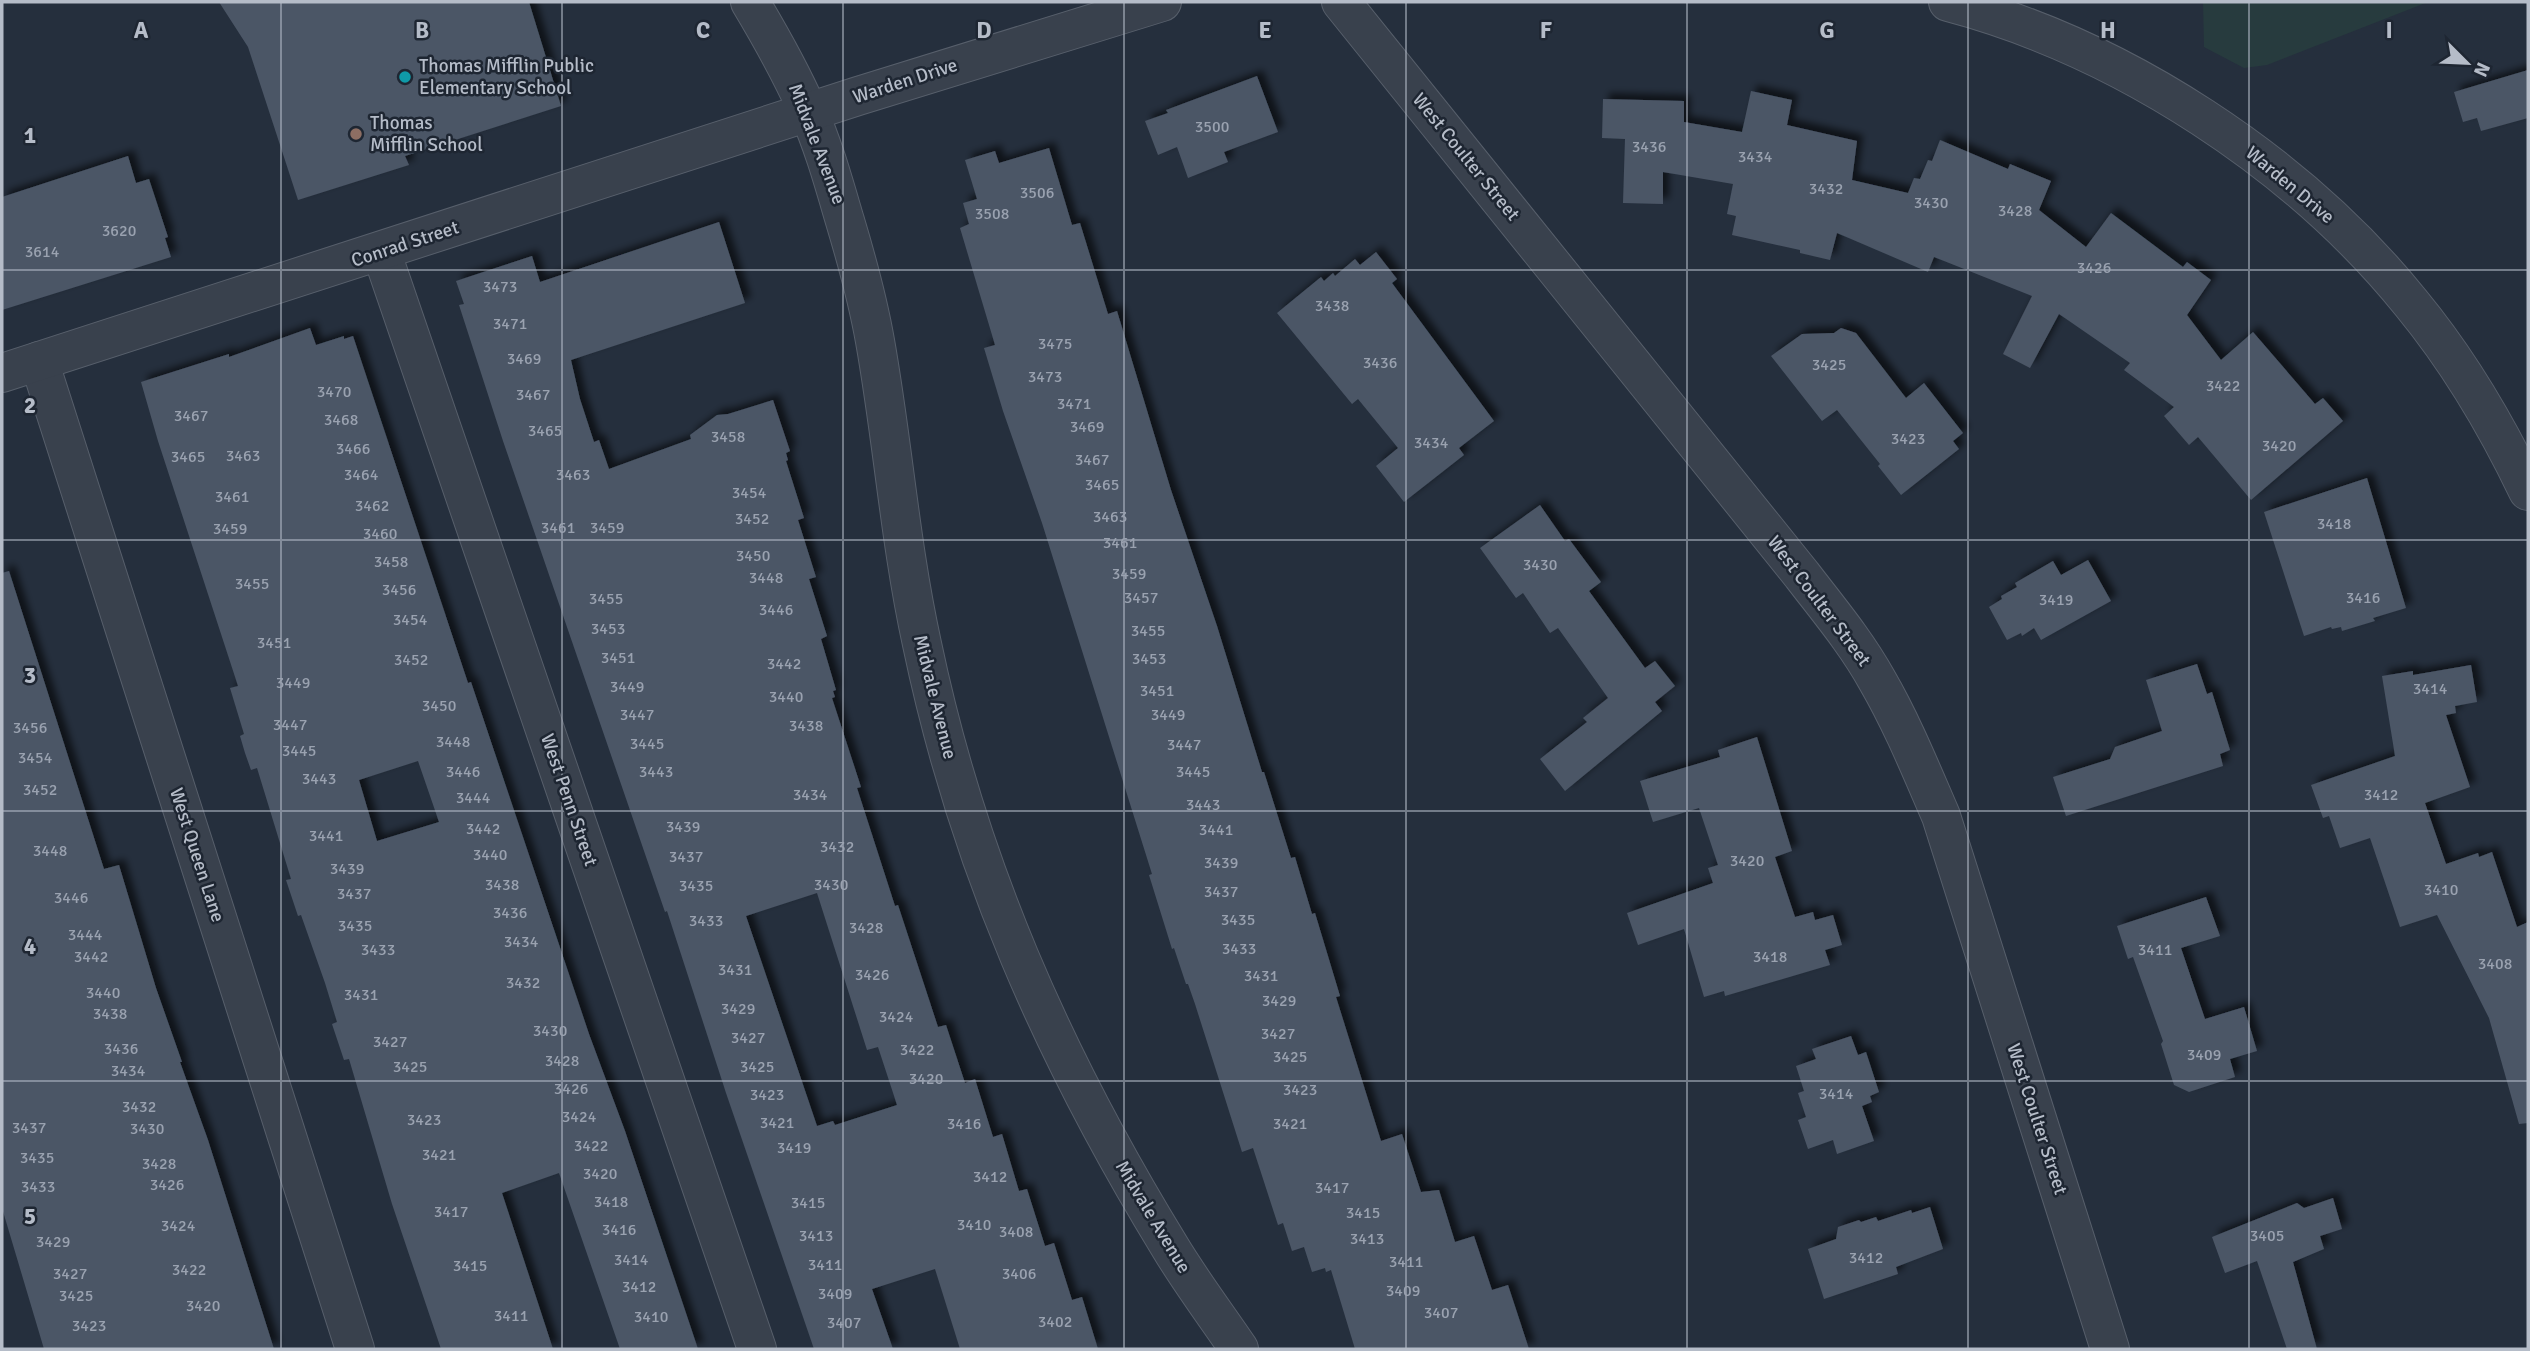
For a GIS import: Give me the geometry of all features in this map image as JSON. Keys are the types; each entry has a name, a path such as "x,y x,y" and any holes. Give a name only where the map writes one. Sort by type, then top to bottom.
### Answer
{"street":[{"name":"Midvale Avenue","path":"750,2 808,112 827,162 862,279 875,339 904,553 919,631 937,713 970,829 1004,922 1066,1062 1109,1144 1171,1250 1239,1349"},
{"name":"Warden Drive","path":"808,112 1162,2"},
{"name":"West Coulter Street","path":"1341,2 1794,564 1845,631 1876,678 1921,767 1941,816 2110,1349"},
{"name":"Warden Drive","path":"1948,2 2034,31 2108,63 2158,89 2263,159 2365,250 2411,302 2482,404 2528,491"},
{"name":"Conrad Street","path":"2,373 808,112"},
{"name":"West Penn Street","path":"381,251 757,1349"},
{"name":"West Queen Lane","path":"39,361 355,1349"}],"green space":[{"path":"2203,2 2428,2 2267,65 2244,68 2204,47"}],"building":[{"name":"Thomas Mifflin Public Elementary School","path":"219,2 529,2 561,106 405,156 409,165 298,200 248,47"},
{"path":"2528,70 2528,118 2481,131 2477,118 2463,122 2454,92"},
{"path":"1257,76 1278,132 1224,152 1228,162 1188,178 1177,147 1158,155 1145,121 1168,113 1166,110"},
{"path":"1751,91 1792,100 1787,125 1857,141 1852,180 1908,193 1914,178 1920,179 1928,160 1932,161 1940,140 2008,169 2010,164 2051,181 2039,210 2086,247 2111,213 2183,267 2187,262 2211,280 2187,315 2221,360 2253,332 2315,404 2323,398 2343,421 2251,500 2198,437 2189,445 2164,416 2174,407 2124,370 2130,363 2059,314 2030,368 2003,354 2032,296 1934,257 1928,272 1837,233 1830,260 1800,253 1800,250 1732,235 1736,216 1727,214 1733,184 1663,172 1663,204 1623,203 1625,139 1602,138 1603,99 1684,101 1684,122 1742,132"},
{"path":"1049,148 1072,225 1080,223 1108,314 1117,311 1171,490 1262,772 1291,858 1295,857 1312,914 1315,913 1340,996 1336,997 1381,1141 1402,1134 1421,1192 1439,1190 1455,1242 1474,1236 1492,1290 1508,1285 1529,1349 1355,1349 1331,1270 1326,1272 1325,1268 1312,1272 1304,1247 1292,1251 1283,1223 1278,1225 1253,1148 1242,1152 1195,1004 1174,948 1172,949 1149,875 1152,874 1042,523 1003,411 984,348 995,345 960,228 969,224 963,203 977,199 965,160 995,151 999,163"},
{"path":"128,156 136,183 149,179 168,237 165,238 171,257 2,310 2,197"},
{"path":"719,222 745,303 571,360 594,442 599,440 609,469 691,439 690,435 717,415 773,400 790,451 786,453 786,461 804,518 798,520 816,577 809,579 827,636 821,639 836,690 833,691 835,697 832,698 861,787 857,788 895,906 898,905 938,1027 946,1025 965,1083 975,1079 993,1137 1002,1134 1019,1191 1027,1189 1045,1246 1054,1243 1072,1300 1082,1297 1098,1349 960,1349 935,1269 872,1289 893,1349 814,1349 667,911 665,912 503,441 459,305 464,304 456,281 532,256 540,282","holes":["817,893 867,1050 878,1047 897,1105 835,1125 833,1121 817,1126 746,916"]},
{"path":"1376,252 1397,279 1392,283 1494,421 1459,448 1464,455 1404,502 1376,466 1398,448 1358,399 1352,404 1277,313 1321,277 1324,281 1333,273 1335,276 1355,259 1360,265"},
{"path":"310,328 316,345 344,336 344,339 353,336 468,683 471,682 698,1349 620,1349 559,1173 502,1193 553,1349 441,1349 392,1204 349,1059 344,1060 332,1024 337,1022 325,983 286,880 291,879 257,768 251,770 245,753 240,736 244,734 230,688 238,686 141,382 229,354 229,357","holes":["418,761 439,822 377,841 359,780"]},
{"path":"1841,328 1856,333 1906,398 1924,383 1963,433 1953,441 1959,449 1901,495 1837,410 1822,421 1771,356 1802,334 1834,333"},
{"path":"2367,478 2406,608 2342,631 2341,627 2331,627 2304,636 2264,512"},
{"path":"1540,505 1565,541 1569,539 1601,582 1589,591 1645,668 1655,661 1675,686 1655,702 1662,711 1565,791 1540,759 1587,722 1583,718 1608,698 1558,628 1550,633 1523,593 1516,598 1480,548"},
{"path":"2088,560 2111,601 2041,640 2034,628 2022,636 2021,633 2007,640 1989,607 2017,587 2015,583 2053,561 2061,575"},
{"path":"9,571 104,869 119,865 156,988 208,1140 274,1349 44,1349 2,1208 2,573"},
{"path":"2197,664 2207,694 2212,692 2230,750 2220,754 2223,766 2066,816 2053,777 2110,759 2115,747 2162,731 2146,680"},
{"path":"2471,665 2477,702 2455,706 2456,713 2446,715 2470,787 2425,803 2446,864 2478,853 2479,857 2492,852 2517,927 2528,922 2528,1123 2519,1124 2489,1018 2437,915 2400,927 2370,838 2340,848 2329,816 2323,818 2311,785 2395,756 2382,676 2413,671 2413,675"},
{"path":"1757,737 1792,851 1775,857 1795,917 1813,912 1815,920 1833,915 1842,945 1825,950 1830,965 1725,996 1724,991 1704,997 1684,929 1638,945 1627,913 1713,883 1708,868 1718,865 1699,808 1653,822 1640,781 1720,757 1718,750"},
{"path":"2206,897 2220,936 2181,948 2205,1019 2244,1007 2257,1051 2230,1059 2235,1077 2189,1092 2174,1085 2161,1044 2163,1041 2133,957 2128,959 2117,926"},
{"path":"1851,1036 1858,1055 1866,1052 1879,1092 1870,1096 1872,1102 1862,1106 1874,1141 1837,1154 1833,1140 1808,1149 1798,1120 1806,1117 1798,1093 1804,1091 1796,1066 1816,1059 1812,1049"},
{"path":"2333,1198 2342,1229 2320,1236 2324,1249 2293,1262 2317,1349 2287,1349 2257,1261 2225,1273 2212,1237 2297,1203 2304,1208"},
{"path":"1930,1207 1943,1249 1896,1267 1898,1274 1824,1299 1808,1249 1836,1239 1838,1227 1876,1217 1878,1221"}],"place":[{"name":"Thomas Mifflin Public Elementary School","path":"405,77"},
{"name":"Thomas Mifflin School","path":"356,134"}]}
